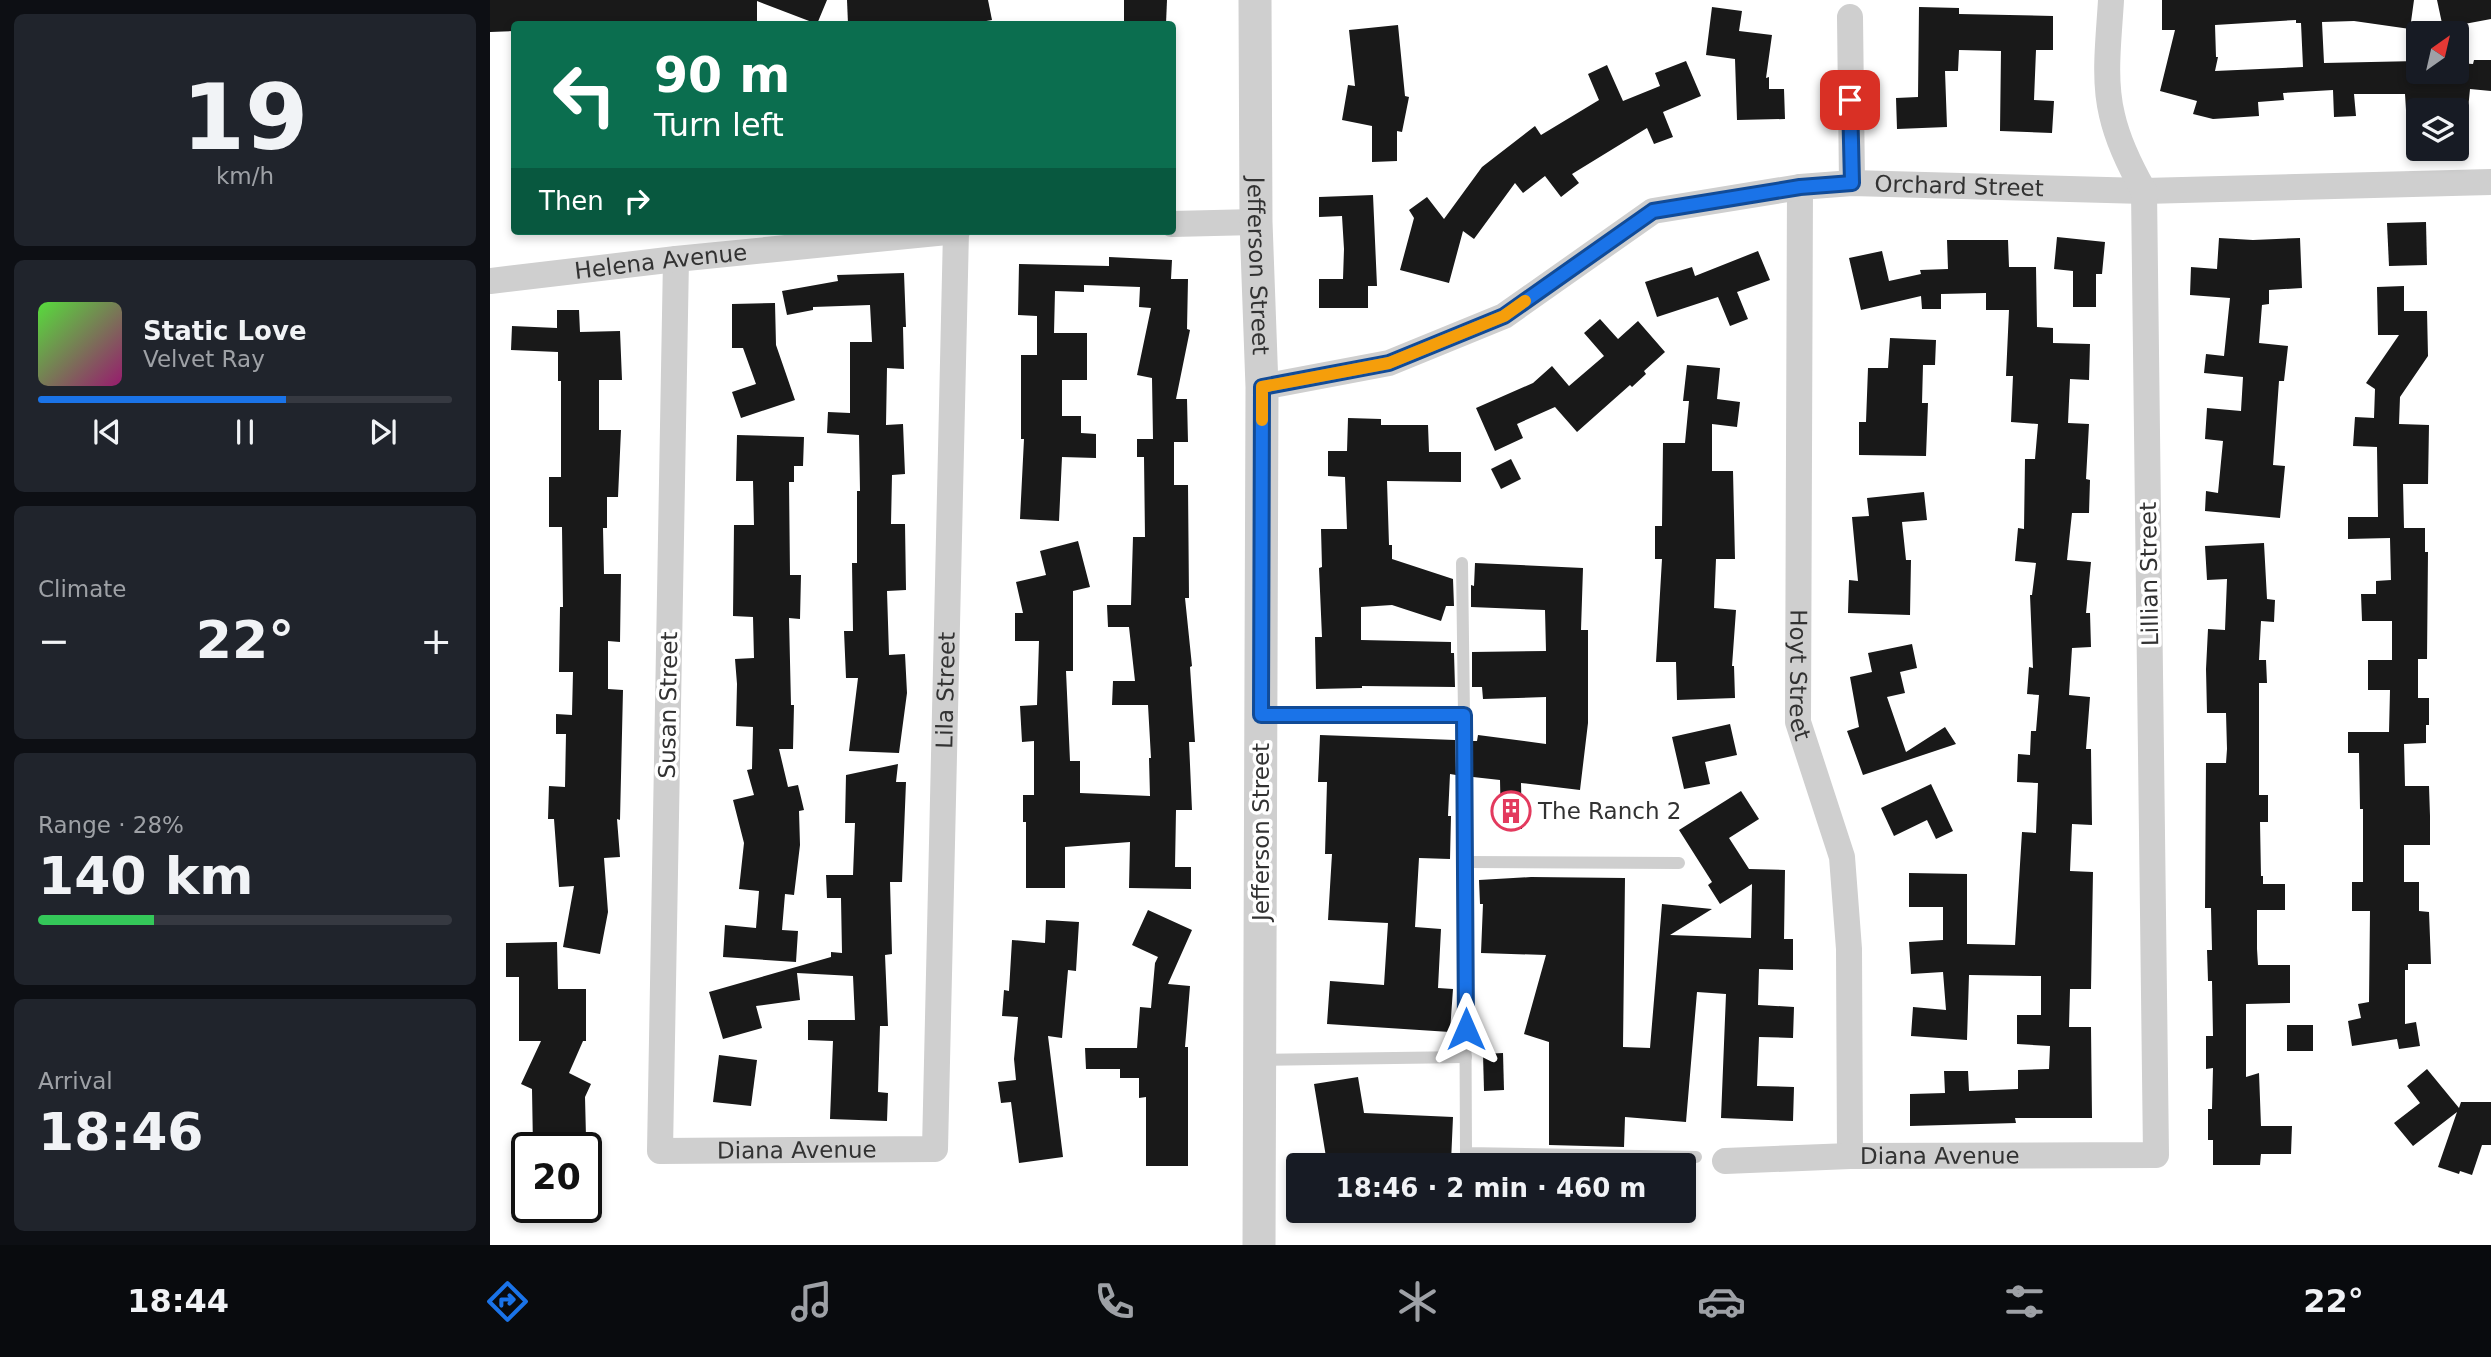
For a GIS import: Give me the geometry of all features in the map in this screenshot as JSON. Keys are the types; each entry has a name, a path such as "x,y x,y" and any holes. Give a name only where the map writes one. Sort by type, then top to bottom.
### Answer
{"street":[{"name":"Jefferson Street","path":"1255,0 1256,222 1262,387 1259,1245"},
{"name":"Lillian Street","path":"2110,0 2108,90 2112,116 2120,142 2144,191 2156,1155"},
{"path":"1850,16 1852,183"},
{"name":"Orchard Street","path":"1262,387 1389,363 1504,316 1653,211 1800,187 1852,183 2144,191 2491,181"},
{"name":"Hoyt Street","path":"1800,187 1798,722 1842,857 1849,949 1850,1156"},
{"path":"1176,224 1256,222"},
{"name":"Helena Avenue","path":"490,281 917,235"},
{"name":"Lila Street","path":"935,1149 957,235"},
{"name":"Susan Street","path":"660,1151 676,259"},
{"name":"Diana Avenue","path":"660,1151 935,1149"},
{"name":"Diana Avenue","path":"1725,1161 1850,1156 2156,1155"}],"lane":[{"path":"1462,563 1466,1153"},
{"path":"1261,715 1464,715"},
{"path":"1465,862 1679,863"},
{"path":"1260,1060 1466,1057"}],"building":[{"path":"490,0 827,0 818,21 809,21 757,1 757,21 511,21 511,31 490,32"},
{"path":"847,0 988,0 992,20 986,21 848,21"},
{"path":"1124,0 1167,0 1166,21 1124,21"},
{"path":"2162,0 2414,0 2411,21 2406,21 2406,28 2354,21 2322,22 2324,63 2406,61 2406,84 2469,84 2469,64 2473,64 2474,60 2491,60 2491,91 2470,89 2469,100 2406,98 2406,110 2405,94 2354,94 2356,116 2334,117 2333,90 2283,93 2284,100 2258,102 2259,116 2213,119 2193,114 2197,101 2160,91 2175,30 2162,30","holes":["2296,20 2296,23 2301,23 2303,67 2215,71 2218,57 2215,25"]},
{"path":"2437,0 2491,0 2491,19 2469,23 2469,21 2442,21"},
{"path":"1712,7 1742,11 1739,31 1772,35 1766,78 1769,77 1769,89 1784,89 1785,119 1737,120 1735,59 1706,55"},
{"path":"1919,7 1959,8 1959,14 2053,16 2053,50 2036,50 2034,100 2054,101 2052,133 2000,131 2001,51 1959,50 1958,71 1945,71 1947,127 1897,129 1896,98 1918,97"},
{"path":"1398,25 1405,96 1409,97 1402,132 1397,131 1397,161 1372,162 1372,126 1342,120 1348,85 1355,86 1349,30"},
{"path":"1686,61 1701,96 1663,112 1673,137 1654,144 1647,128 1572,174 1579,183 1561,197 1545,176 1523,193 1515,183 1474,239 1463,231 1449,283 1400,270 1414,218 1409,210 1427,197 1444,219 1482,167 1535,126 1541,135 1599,100 1588,74 1607,65 1623,101 1660,86 1655,73"},
{"path":"1373,195 1377,286 1368,286 1368,308 1319,308 1319,279 1343,279 1344,249 1342,216 1319,217 1319,197"},
{"path":"2426,222 2427,265 2389,266 2387,223"},
{"path":"2057,237 2105,242 2102,274 2096,274 2096,307 2073,307 2073,271 2054,269"},
{"path":"2219,238 2300,238 2302,288 2269,290 2269,304 2262,305 2259,343 2288,346 2284,381 2279,381 2273,465 2285,466 2280,518 2205,511 2206,491 2218,493 2223,441 2205,439 2207,408 2241,411 2243,377 2204,373 2206,354 2224,356 2230,298 2190,295 2191,267 2217,269"},
{"path":"1947,240 2008,240 2009,267 2036,267 2037,327 2053,328 2053,343 2090,344 2089,380 2070,379 2068,423 2089,424 2086,479 2090,480 2089,513 2072,513 2067,560 2091,562 2086,613 2090,613 2091,647 2072,648 2069,695 2090,697 2086,749 2091,749 2092,825 2072,824 2070,871 2093,872 2091,989 2070,989 2069,1027 2091,1027 2092,1118 2015,1118 2016,1123 1910,1126 1910,1094 1945,1093 1944,1071 1968,1071 1969,1091 2018,1089 2018,1070 2049,1069 2050,1046 2017,1044 2017,1015 2041,1015 2041,976 1969,975 1967,1040 1911,1036 1913,1007 1946,1010 1943,972 1911,974 1909,942 1943,940 1943,907 1909,907 1909,873 1967,874 1967,944 2015,945 2022,832 2036,833 2038,783 2017,782 2018,754 2030,755 2031,731 2036,731 2039,695 2027,694 2029,667 2033,668 2030,595 2036,563 2015,561 2018,528 2024,529 2025,459 2035,459 2038,424 2011,422 2013,376 2006,376 2009,310 1986,310 1986,293 1941,294 1941,309 1922,309 1921,296 1861,310 1849,258 1882,251 1889,281 1921,274 1920,270 1948,269"},
{"path":"1758,251 1770,280 1737,292 1748,319 1730,326 1718,297 1657,317 1645,282 1692,267 1695,276"},
{"path":"1109,257 1172,260 1171,279 1188,279 1187,329 1190,330 1176,399 1187,399 1188,442 1174,442 1174,485 1188,485 1189,598 1185,598 1192,666 1195,742 1189,742 1192,810 1176,810 1175,867 1191,867 1191,889 1129,888 1130,842 1065,847 1065,888 1026,888 1026,822 1023,822 1023,795 1034,795 1034,741 1022,742 1020,706 1037,705 1039,641 1015,641 1015,613 1023,613 1016,582 1046,575 1040,551 1078,541 1090,587 1073,591 1073,671 1066,671 1070,761 1080,761 1080,793 1150,796 1148,705 1112,705 1113,681 1135,681 1129,627 1108,627 1107,605 1131,605 1133,537 1145,537 1144,457 1137,457 1137,439 1153,439 1152,378 1137,375 1151,308 1139,307 1140,287 1084,285 1084,292 1055,291 1054,333 1087,333 1087,380 1062,380 1062,416 1081,416 1081,433 1096,434 1096,458 1062,457 1059,521 1020,519 1024,439 1021,439 1021,355 1037,355 1037,316 1018,315 1019,264 1109,266"},
{"path":"904,273 904,369 887,368 886,425 903,424 905,474 892,475 891,524 905,524 906,590 887,591 889,655 905,654 907,693 899,753 849,751 858,678 846,678 844,631 853,631 852,563 857,563 859,435 827,433 828,412 850,413 850,342 872,342 870,305 813,307 813,310 787,315 782,291 838,281 837,275"},
{"path":"2404,286 2404,311 2427,311 2428,356 2400,397 2399,424 2429,425 2428,484 2403,484 2404,528 2425,528 2425,552 2428,552 2427,659 2418,659 2418,698 2429,698 2426,743 2404,744 2405,786 2429,786 2430,845 2404,845 2404,882 2419,882 2419,911 2429,912 2431,964 2408,964 2408,970 2405,970 2405,1024 2416,1022 2420,1046 2399,1049 2397,1039 2352,1046 2348,1021 2361,1018 2358,1004 2369,1002 2370,911 2352,911 2352,882 2363,882 2363,809 2360,809 2359,753 2348,753 2348,732 2389,732 2390,690 2368,690 2368,660 2392,660 2392,621 2362,621 2361,594 2376,594 2376,581 2391,580 2390,538 2348,539 2348,517 2378,517 2377,447 2353,446 2355,417 2374,418 2375,389 2366,383 2399,335 2378,335 2377,287"},
{"path":"775,303 776,345 795,400 741,418 732,392 756,384 743,348 732,348 732,304"},
{"path":"557,310 579,310 580,332 620,331 622,380 599,380 599,430 621,430 618,497 607,497 607,528 603,528 604,574 621,574 620,642 608,641 608,689 623,690 620,820 617,819 620,857 604,858 608,912 600,954 563,947 574,886 559,887 554,819 548,819 549,786 565,787 566,734 556,734 556,714 572,715 573,672 559,672 560,607 563,607 562,527 549,527 549,477 561,477 561,381 558,381 558,352 511,350 512,326 557,328"},
{"path":"1600,319 1618,339 1638,321 1665,352 1644,371 1646,374 1632,387 1630,385 1577,432 1555,407 1517,424 1523,438 1495,451 1476,408 1533,383 1552,366 1569,386 1604,356 1584,333"},
{"path":"1890,338 1936,340 1935,365 1923,365 1922,403 1928,403 1926,456 1859,455 1859,422 1866,422 1868,368 1888,368"},
{"path":"1687,365 1720,368 1717,399 1740,402 1737,427 1712,424 1712,471 1733,471 1735,559 1716,559 1714,608 1736,610 1732,666 1735,698 1677,700 1676,662 1656,662 1662,559 1655,559 1655,526 1662,526 1663,443 1685,443 1689,401 1683,401"},
{"path":"1348,418 1381,419 1381,425 1428,425 1429,452 1461,452 1461,482 1387,481 1392,559 1453,579 1454,606 1446,606 1441,621 1392,605 1361,607 1361,640 1451,642 1455,687 1362,686 1316,689 1315,637 1322,637 1319,568 1322,567 1321,529 1347,529 1345,477 1328,476 1328,451 1347,451"},
{"path":"737,435 804,437 803,466 794,466 794,482 789,482 790,575 801,575 800,619 789,618 791,705 794,705 793,749 779,749 788,787 798,785 804,810 799,811 800,845 794,895 785,894 782,930 798,931 796,962 723,957 725,925 756,928 759,891 739,889 744,843 733,800 754,795 747,770 752,769 753,727 736,726 735,659 754,658 753,617 733,616 734,525 754,525 753,481 736,481"},
{"path":"1511,459 1521,479 1501,489 1491,469"},
{"path":"1924,492 1927,520 1902,522 1906,560 1911,560 1910,615 1848,613 1849,580 1858,581 1852,517 1869,516 1867,498"},
{"path":"2264,543 2267,599 2275,600 2274,622 2261,621 2259,660 2266,660 2267,683 2259,683 2259,795 2268,795 2268,822 2260,822 2261,876 2263,884 2285,884 2285,910 2257,910 2257,949 2258,965 2290,965 2290,1003 2246,1004 2246,1077 2259,1073 2261,1126 2292,1126 2291,1154 2261,1154 2260,1165 2213,1165 2213,1140 2208,1140 2208,1109 2212,1109 2213,1068 2206,1069 2206,1036 2213,1036 2212,981 2208,981 2207,950 2212,950 2211,908 2205,908 2206,763 2226,763 2227,749 2226,713 2207,713 2206,669 2208,629 2225,630 2227,579 2207,580 2205,546"},
{"path":"1475,563 1583,568 1581,630 1588,630 1588,723 1580,790 1521,783 1522,829 1501,829 1500,780 1473,777 1473,741 1477,741 1478,735 1546,744 1546,697 1483,699 1482,687 1472,687 1472,652 1546,651 1545,610 1471,607"},
{"path":"1912,644 1917,668 1900,672 1905,693 1887,697 1906,752 1945,727 1956,744 1863,775 1847,731 1859,727 1850,677 1872,672 1868,653"},
{"path":"1730,724 1737,755 1705,762 1710,784 1684,789 1672,737"},
{"path":"1320,735 1455,740 1456,775 1450,774 1448,816 1451,816 1450,859 1419,858 1415,927 1441,929 1438,988 1453,989 1450,1032 1327,1024 1330,981 1384,985 1388,923 1328,920 1332,854 1325,854 1327,782 1318,782"},
{"path":"898,764 896,782 906,782 902,882 890,882 892,954 885,955 888,1026 880,1026 878,1092 888,1093 887,1121 830,1119 833,1041 808,1040 808,1020 855,1020 853,976 797,973 800,1000 756,1006 762,1028 723,1039 709,992 831,957 831,952 842,953 841,898 827,898 826,875 853,875 855,823 845,823 846,775"},
{"path":"1931,784 1953,831 1936,839 1927,820 1894,836 1881,808"},
{"path":"1741,791 1759,819 1729,838 1749,869 1785,870 1784,939 1793,939 1793,970 1759,969 1758,1005 1794,1007 1793,1038 1759,1037 1757,1086 1794,1087 1793,1121 1721,1118 1726,994 1697,992 1686,1122 1625,1117 1624,1147 1549,1145 1549,1042 1524,1034 1546,955 1481,953 1483,904 1480,904 1479,880 1531,877 1625,878 1623,1047 1650,1048 1662,904 1712,909 1670,935 1751,938 1752,884 1720,904 1708,885 1712,882 1679,830"},
{"path":"1148,910 1192,930 1168,984 1190,986 1185,1047 1188,1047 1188,1166 1146,1166 1146,1097 1139,1098 1139,1078 1120,1078 1120,1069 1086,1069 1085,1048 1137,1048 1140,1007 1151,1008 1155,963 1158,957 1132,945"},
{"path":"1046,920 1079,922 1076,971 1068,970 1062,1038 1048,1036 1063,1157 1019,1163 1011,1102 1001,1103 998,1082 1016,1080 1014,1059 1018,1017 1002,1016 1004,990 1009,991 1012,940 1045,943"},
{"path":"557,942 558,989 586,989 586,1041 583,1041 569,1073 591,1084 585,1097 586,1132 533,1132 532,1089 521,1084 541,1041 519,1041 519,977 506,977 506,943"},
{"path":"2287,1025 2313,1025 2313,1051 2287,1051"},
{"path":"1503,1053 1504,1090 1484,1091 1483,1054"},
{"path":"719,1055 757,1060 751,1106 713,1102"},
{"path":"2427,1069 2459,1108 2461,1102 2491,1102 2491,1145 2482,1145 2472,1175 2438,1167 2457,1112 2413,1146 2394,1123 2420,1103 2407,1086"},
{"path":"1358,1077 1364,1113 1453,1117 1451,1153 1325,1153 1314,1084"}],"slow traffic":[{"path":"1262,420 1262,387 1389,363 1504,316 1525,301"}],"place":[{"name":"The Ranch 2","path":"1511,811"}],"route":[{"path":"1466,1029 1464,715 1261,715 1262,387 1389,363 1504,316 1653,211 1800,187 1852,183 1850,100"}]}
